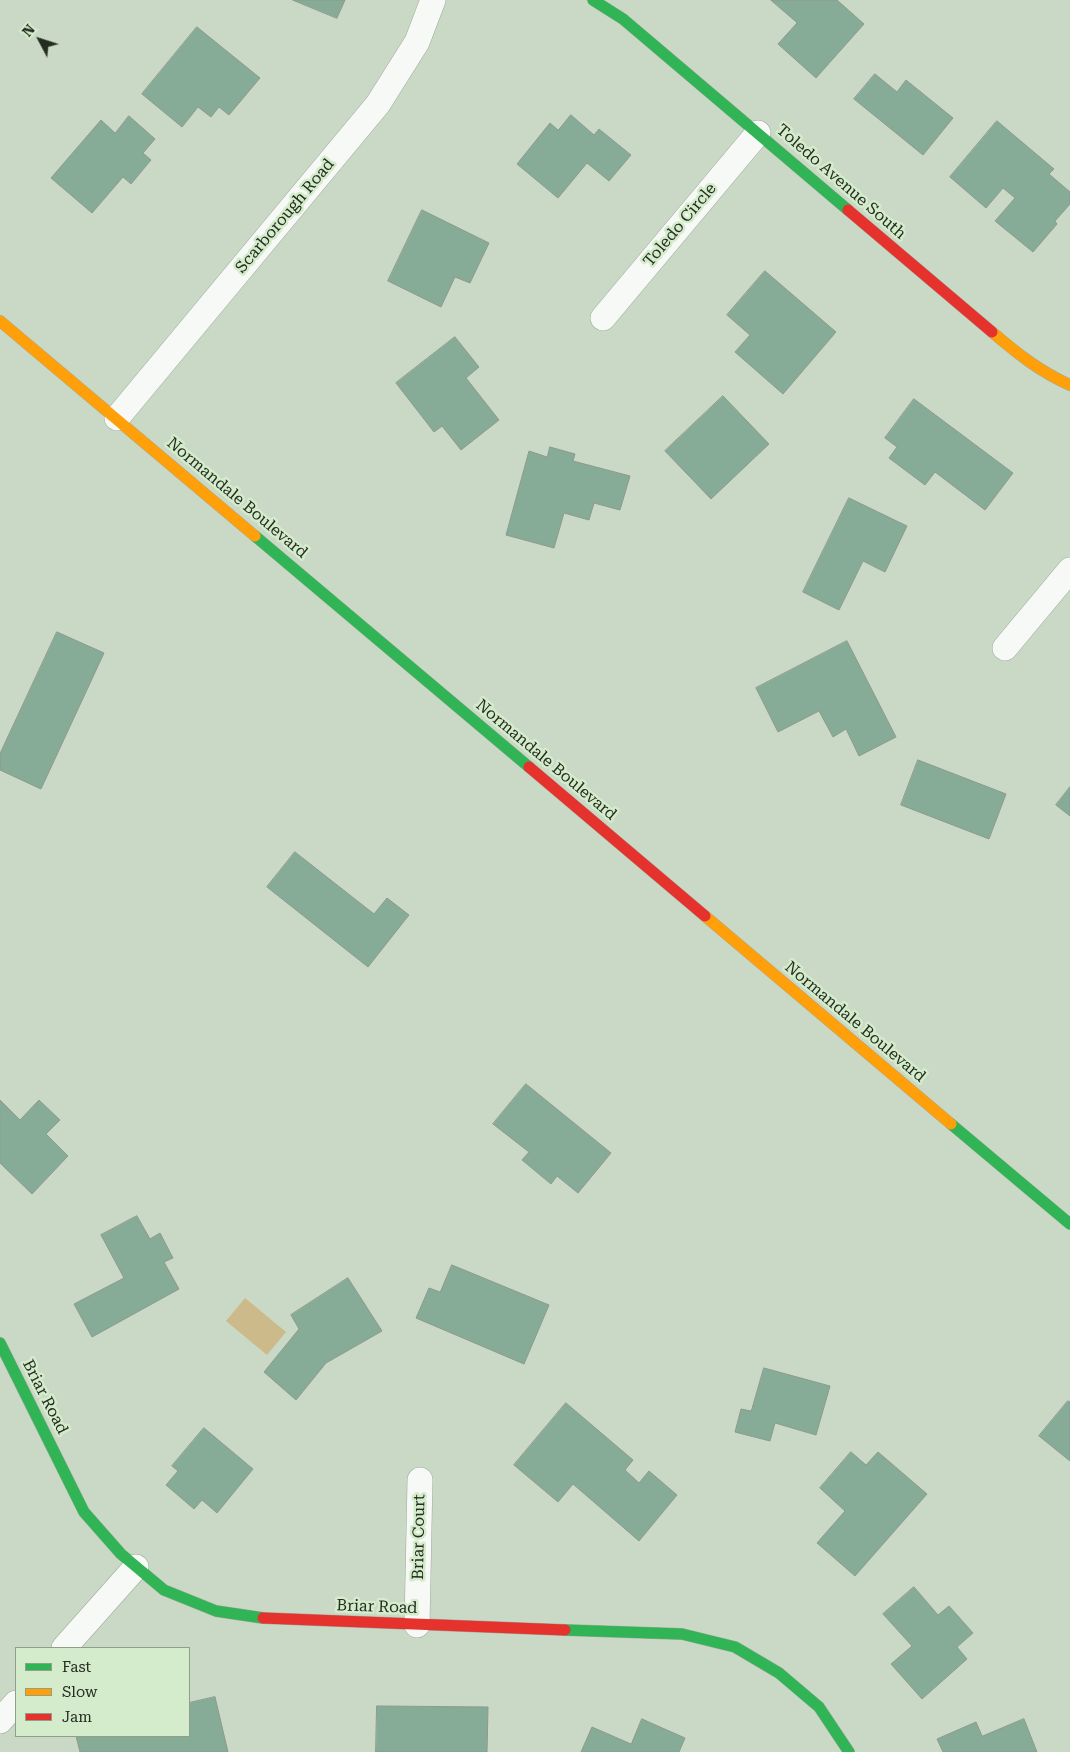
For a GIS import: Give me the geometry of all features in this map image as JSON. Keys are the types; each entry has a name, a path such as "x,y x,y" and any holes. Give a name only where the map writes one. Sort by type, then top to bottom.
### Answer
{"street":[{"name":"Scarborough Road","path":"117,418 378,104 417,42 433,0"},
{"name":"Toledo Avenue South","path":"593,0 623,20 1014,351 1047,375 1070,385"},
{"name":"Toledo Circle","path":"603,318 758,133"},
{"name":"Normandale Boulevard","path":"0,321 1070,1224"},
{"path":"1005,648 1070,570"},
{"name":"Briar Road","path":"0,1343 84,1512 121,1554 164,1590 216,1611 272,1620 682,1634 735,1647 779,1673 819,1707 849,1752"},
{"name":"Briar Court","path":"417,1624 420,1480"},
{"path":"65,1647 136,1567"},
{"path":"0,1721 15,1703"}],"shaded area":[{"path":"245,1298 286,1332 267,1355 226,1321"}],"building":[{"path":"293,0 345,0 337,18"},
{"path":"771,0 837,0 864,24 816,78 778,44 797,23"},
{"path":"197,27 260,78 229,115 219,107 211,117 198,107 182,127 142,94"},
{"path":"875,74 897,92 906,80 953,118 923,155 854,99"},
{"path":"571,115 594,135 599,129 631,155 609,181 587,163 558,198 517,164 550,123 558,130"},
{"path":"129,116 155,139 143,153 151,160 131,184 123,177 92,213 51,178 101,120 115,133"},
{"path":"997,121 1054,169 1049,174 1070,192 1070,204 1055,221 1057,224 1033,252 995,221 1015,198 1003,188 986,208 950,177"},
{"path":"422,210 489,243 470,283 455,277 441,307 388,281"},
{"path":"765,271 836,332 783,394 735,352 750,335 727,315"},
{"path":"455,337 479,367 466,378 499,420 461,450 442,426 434,432 396,383"},
{"path":"723,396 769,444 711,499 665,451"},
{"path":"914,399 1013,473 985,510 935,472 925,485 889,458 897,447 885,438"},
{"path":"550,447 575,454 573,461 630,476 620,510 594,503 589,520 564,513 554,548 506,535 529,451 547,457"},
{"path":"849,498 907,526 885,572 863,561 839,610 803,592"},
{"path":"57,632 104,653 41,789 0,770 0,754"},
{"path":"847,641 896,737 859,756 846,729 833,737 819,711 778,732 756,688"},
{"path":"918,760 1006,794 989,839 901,805"},
{"path":"1070,787 1070,816 1056,805"},
{"path":"295,852 374,914 387,898 409,915 368,967 267,887"},
{"path":"526,1084 611,1153 578,1193 557,1176 551,1184 522,1160 529,1152 493,1124"},
{"path":"0,1100 20,1120 39,1100 60,1120 46,1134 68,1156 32,1194 0,1163"},
{"path":"137,1216 150,1239 160,1233 173,1258 164,1262 179,1289 92,1337 74,1304 124,1278 101,1235"},
{"path":"452,1265 549,1305 524,1364 416,1318 429,1288 440,1292"},
{"path":"348,1278 382,1331 326,1363 296,1400 264,1372 299,1329 291,1315"},
{"path":"764,1368 830,1386 816,1435 775,1423 770,1441 735,1432 741,1409 751,1411"},
{"path":"1068,1401 1070,1402 1070,1461 1039,1436"},
{"path":"566,1403 633,1460 625,1470 639,1483 649,1471 677,1495 639,1541 573,1484 558,1502 514,1465"},
{"path":"204,1428 253,1469 217,1513 202,1500 194,1509 166,1485 178,1471 172,1466"},
{"path":"851,1452 866,1465 878,1452 927,1494 855,1576 817,1543 845,1511 820,1488"},
{"path":"914,1587 938,1615 949,1606 973,1633 957,1647 967,1659 922,1699 891,1664 912,1646 883,1614"},
{"path":"215,1697 228,1752 80,1752 76,1737 190,1737 190,1703"},
{"path":"377,1706 488,1707 487,1752 376,1752"},
{"path":"642,1719 685,1738 679,1752 581,1752 592,1727 631,1744"},
{"path":"1024,1719 1037,1752 943,1752 937,1739 976,1722 982,1736"}],"traffic: fast":[{"path":"593,0 623,19 848,210"},
{"path":"255,536 529,767"},
{"path":"951,1124 1070,1224"},
{"path":"0,1343 84,1512 121,1554 164,1590 216,1611 263,1618"},
{"path":"565,1630 682,1634 735,1647 779,1673 819,1707 849,1752"}],"traffic: slow":[{"path":"0,321 255,536"},
{"path":"992,332 1029,362 1070,385"},
{"path":"705,916 951,1124"}],"traffic: jam":[{"path":"848,210 992,332"},
{"path":"529,767 705,916"},
{"path":"263,1618 565,1630"}]}
